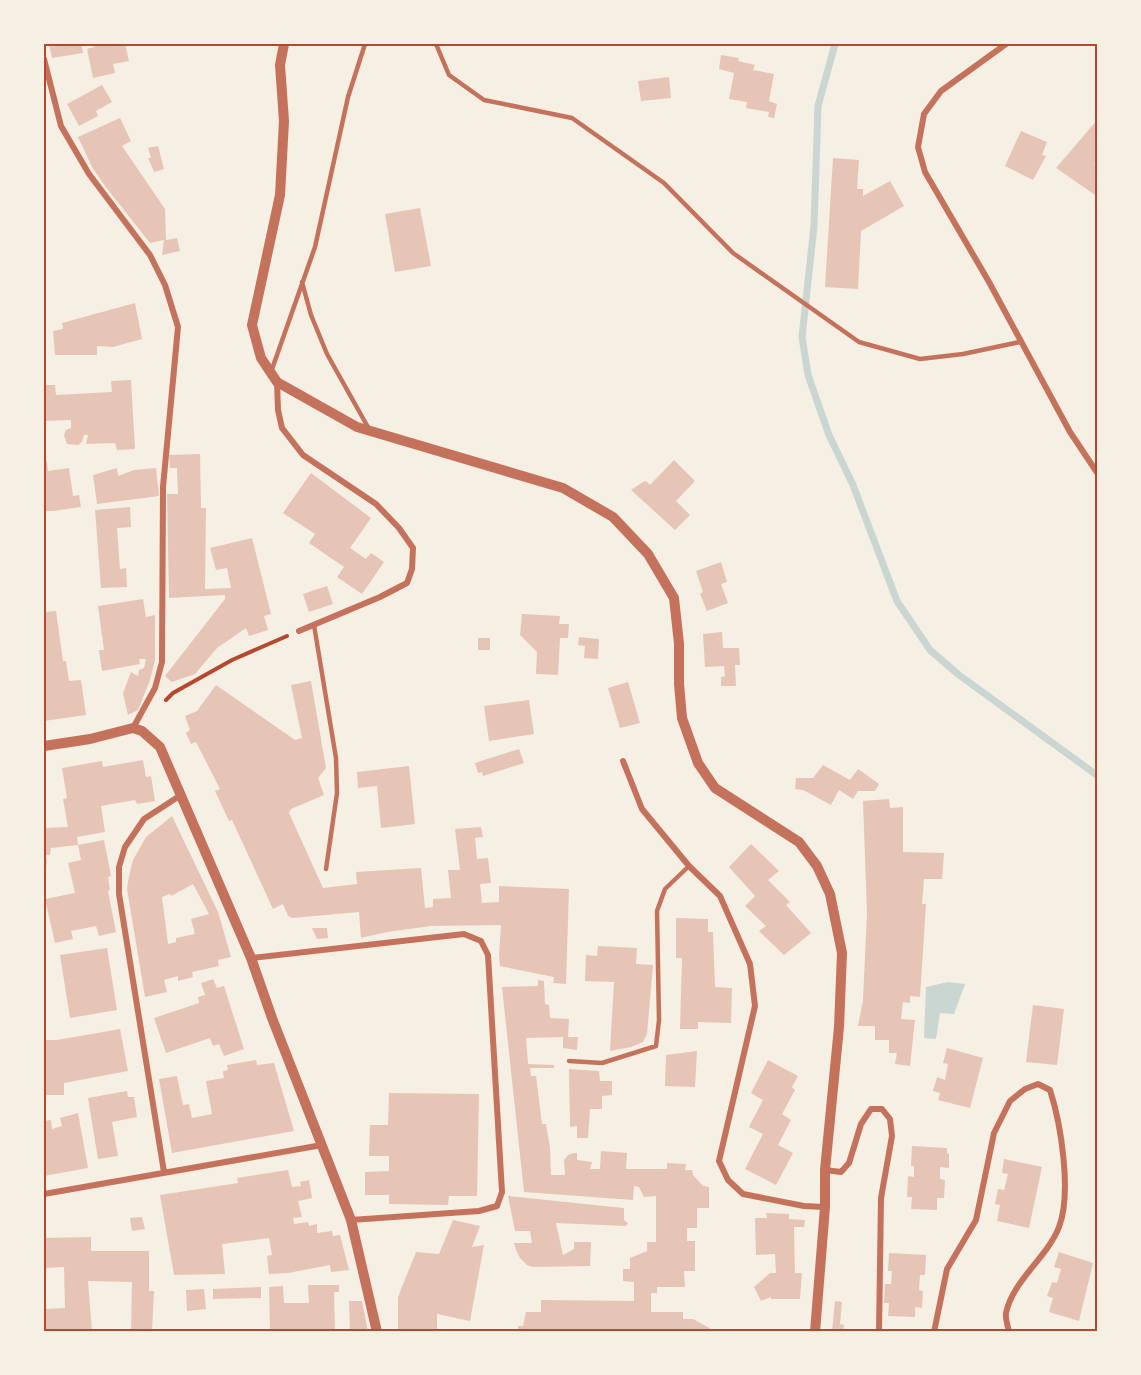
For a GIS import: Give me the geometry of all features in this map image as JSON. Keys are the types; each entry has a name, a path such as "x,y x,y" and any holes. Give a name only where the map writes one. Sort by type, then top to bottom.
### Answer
{"street":[{"path":"284,44 280,65 284,121 280,195 252,325 261,358 274,377 357,427 563,488 613,517 648,554 674,598 679,644 682,718 698,763 715,788 799,842 817,866 830,894 842,953 839,1027 825,1170 825,1207 815,1332"},
{"path":"1006,44 941,91 924,114 918,147 925,172 989,282 1070,432 1098,474"},
{"path":"44,59 61,126 89,174 150,255 165,285 178,327 163,487 162,662 155,688 133,728"},
{"path":"274,377 282,428 303,455 376,504 399,528 413,549 412,569 407,583 380,597 299,631"},
{"path":"44,746 90,739 133,728 142,731 160,747 251,958 351,1220 377,1332"},
{"path":"623,761 642,809 689,866 720,896 750,964 755,1006 719,1161 728,1180 743,1194 804,1206 825,1207"},
{"path":"164,1172 119,894 119,867 125,847 144,819 181,795"},
{"path":"251,958 464,934 481,941 488,955 502,1192 497,1206 479,1211 351,1220"},
{"path":"934,1332 947,1269 976,1220 994,1133 1010,1101 1025,1089 1038,1084 1050,1090 1057,1110 1062,1146 1064,1201 1060,1225 1051,1244 1032,1267 1005,1315 1009,1332"},
{"path":"825,1170 841,1172 849,1163 861,1124 871,1109 882,1109 890,1119 892,1136 881,1198 879,1332"},
{"path":"44,1194 322,1145"}],"lane":[{"path":"274,377 302,282 315,247 348,97 365,44"},
{"path":"436,44 449,75 484,100 572,118 664,183 733,253 859,342 920,359 963,354 1020,342"},
{"path":"302,282 311,315 327,354 370,430"},
{"path":"314,625 336,758 337,793 326,869"},
{"path":"568,1061 602,1063 656,1046 659,1020 657,911 665,889 689,866"}],"path":[{"path":"160,706 173,693 232,660 299,631"}],"shaded area":[{"path":"948,982 965,984 954,1014 940,1013 936,1039 924,1038 926,987"}],"building":[{"path":"49,44 81,44 83,53 52,58"},
{"path":"93,44 125,44 129,61 113,64 115,73 93,78 87,49 94,47"},
{"path":"721,55 739,58 738,61 755,65 753,70 774,74 769,101 777,104 774,118 768,117 769,112 746,108 747,102 729,99 734,73 719,69"},
{"path":"669,77 671,98 641,101 638,81"},
{"path":"102,85 112,102 96,111 98,116 79,126 67,104"},
{"path":"120,118 131,141 122,146 165,209 166,240 177,238 180,251 162,255 164,240 150,243 92,167 78,137"},
{"path":"1098,119 1098,160 1094,164 1098,167 1098,197 1056,168"},
{"path":"1021,131 1047,142 1042,155 1046,156 1033,180 1005,166"},
{"path":"158,146 164,169 154,172 148,158 151,158 148,148"},
{"path":"833,158 859,160 857,189 863,189 863,196 890,181 904,206 861,231 858,289 825,287"},
{"path":"420,208 431,266 395,272 385,214"},
{"path":"135,303 142,339 113,347 97,346 97,355 55,355 53,331 63,329 62,323"},
{"path":"131,380 135,449 117,450 115,443 86,444 88,435 84,435 82,442 78,445 67,444 64,435 66,430 71,428 71,420 44,421 44,385 55,385 56,395 112,392 111,381"},
{"path":"200,454 201,508 206,508 205,589 231,588 227,568 216,570 210,548 252,538 271,614 264,616 268,630 249,636 246,628 217,648 195,674 172,682 165,676 225,599 225,595 169,598 167,494 178,494 177,468 170,468 169,455"},
{"path":"674,460 695,481 676,501 690,515 675,530 631,490 646,481 650,485"},
{"path":"44,461 47,461 48,471 69,468 73,496 79,495 81,507 44,511"},
{"path":"117,468 118,476 134,470 156,468 159,496 97,504 93,475"},
{"path":"311,473 371,518 350,548 366,559 371,553 384,562 362,594 337,577 344,567 309,543 315,534 283,513"},
{"path":"130,507 131,527 117,528 120,569 126,568 127,587 101,588 95,510"},
{"path":"721,562 727,582 721,584 728,603 707,611 700,594 703,592 696,571"},
{"path":"327,586 333,604 309,612 303,594"},
{"path":"143,599 146,617 155,615 155,660 138,710 128,715 123,693 131,672 138,676 139,670 144,668 146,659 139,659 140,664 102,671 99,650 104,650 98,606"},
{"path":"56,611 63,661 66,661 69,681 81,680 86,715 44,721 44,612"},
{"path":"522,614 560,616 559,624 569,624 568,638 560,638 558,675 536,674 537,652 520,635"},
{"path":"722,632 723,648 739,648 740,665 735,665 736,686 721,686 721,677 725,676 724,666 705,667 703,634"},
{"path":"579,637 599,639 598,659 584,658 585,646 578,645"},
{"path":"478,638 490,638 490,650 478,650"},
{"path":"311,681 326,768 318,778 324,795 291,809 289,813 323,888 357,884 356,872 421,868 425,908 433,907 433,899 451,898 448,870 460,870 455,829 481,827 483,837 475,838 477,859 488,858 491,883 480,884 482,903 499,902 499,886 569,889 566,984 553,983 554,977 500,966 501,925 431,926 361,938 359,912 292,918 288,916 283,904 273,909 232,820 229,821 215,791 220,789 196,742 191,744 186,733 190,730 185,716 197,711 216,685 295,740 302,738 291,685"},
{"path":"628,682 640,723 620,728 608,688"},
{"path":"529,700 534,734 489,741 484,706"},
{"path":"519,749 524,763 483,776 482,772 478,773 475,763"},
{"path":"143,760 146,777 151,776 155,801 137,804 135,800 101,806 105,832 77,837 78,845 51,848 50,855 44,855 44,828 68,827 63,799 67,798 62,768 102,761 103,767"},
{"path":"823,765 850,780 858,769 879,784 875,791 858,791 853,799 839,790 831,805 803,790 795,789 796,778 813,778"},
{"path":"409,766 415,824 381,828 377,786 358,788 357,772"},
{"path":"889,799 890,808 903,807 903,852 944,853 942,879 924,879 922,904 926,904 920,997 910,996 910,1003 903,1002 901,1019 915,1020 910,1066 895,1064 897,1053 889,1053 889,1040 875,1040 875,1026 858,1026 863,1000 867,913 863,801"},
{"path":"172,816 218,912 231,957 218,960 219,966 192,972 193,977 178,981 178,976 164,980 167,992 145,997 127,889 133,860 146,837","holes":["193,884 209,914 191,919 195,934 176,938 176,942 168,944 162,897 170,894 171,896"]},
{"path":"104,840 111,876 108,877 110,890 108,891 116,932 99,936 96,926 71,931 73,939 55,943 45,899 75,893 68,863 81,860 78,845"},
{"path":"751,844 779,871 768,880 790,902 786,905 811,933 784,955 759,931 766,926 745,906 755,896 729,867"},
{"path":"44,858 47,859 45,881 44,881"},
{"path":"676,918 708,919 708,932 713,932 715,987 732,988 731,1023 698,1022 698,1029 680,1029 682,958 676,958"},
{"path":"312,928 327,928 328,938 317,939"},
{"path":"598,946 637,948 636,964 653,965 647,1034 643,1042 631,1047 610,1051 614,982 585,981 586,955 597,956"},
{"path":"107,948 117,1010 70,1018 60,955"},
{"path":"213,979 217,988 224,986 244,1049 224,1056 219,1044 213,1046 210,1038 166,1053 154,1018 199,1003 198,997 205,995 201,983"},
{"path":"538,980 544,981 545,1004 549,1005 550,1018 569,1019 568,1037 578,1037 577,1050 563,1048 563,1037 526,1038 528,1064 554,1065 554,1068 530,1068 531,1076 536,1076 542,1124 546,1124 551,1175 565,1175 564,1160 568,1155 574,1153 577,1153 577,1160 592,1162 590,1169 600,1169 601,1151 627,1153 626,1169 667,1169 667,1163 686,1164 685,1170 692,1170 693,1175 703,1186 709,1187 709,1208 697,1208 697,1228 687,1228 687,1241 695,1241 695,1271 684,1271 685,1287 657,1287 657,1293 651,1293 651,1312 683,1312 683,1319 693,1319 711,1329 709,1332 518,1332 518,1326 523,1326 526,1312 541,1312 541,1300 634,1301 634,1282 623,1281 623,1269 630,1269 630,1258 647,1251 647,1242 656,1242 656,1196 644,1197 639,1187 634,1186 633,1200 524,1192 502,987 538,986"},
{"path":"1033,1005 1064,1009 1057,1065 1026,1062"},
{"path":"120,1029 128,1071 64,1083 64,1095 44,1095 44,1040 57,1040"},
{"path":"947,1048 983,1058 970,1108 938,1100 940,1093 933,1091 937,1077 945,1080 948,1064 943,1063"},
{"path":"697,1051 695,1087 665,1086 666,1055"},
{"path":"256,1060 257,1065 274,1063 294,1131 172,1153 159,1079 177,1076 183,1105 189,1104 192,1118 212,1114 206,1081 224,1078 223,1071 228,1070 227,1065"},
{"path":"768,1060 798,1076 792,1087 795,1090 782,1114 791,1120 778,1145 793,1153 776,1185 745,1169 763,1134 749,1127 763,1100 751,1093"},
{"path":"569,1069 599,1071 600,1081 612,1081 612,1095 602,1096 602,1109 590,1109 588,1138 577,1138 577,1126 570,1127"},
{"path":"127,1091 128,1097 134,1097 137,1117 112,1122 118,1156 98,1159 88,1098"},
{"path":"389,1093 479,1094 477,1196 449,1196 448,1205 389,1204 389,1195 365,1195 365,1172 389,1171 389,1156 369,1156 370,1125 388,1125"},
{"path":"78,1113 88,1168 44,1176 44,1121 51,1120 52,1129 62,1126 60,1118"},
{"path":"912,1146 947,1148 949,1168 940,1167 940,1179 945,1180 944,1198 937,1198 937,1210 911,1209 912,1197 907,1197 908,1176 914,1177 914,1166 911,1166"},
{"path":"1004,1159 1042,1167 1029,1228 997,1221 1000,1205 995,1204 998,1189 1004,1190 1008,1174 1002,1173"},
{"path":"288,1170 292,1187 301,1186 300,1182 309,1180 312,1198 298,1201 302,1217 293,1218 294,1224 308,1222 309,1226 317,1224 317,1233 332,1231 333,1236 340,1235 349,1270 331,1272 330,1265 269,1274 267,1256 272,1255 269,1238 222,1244 225,1274 174,1275 160,1195 238,1183 237,1178"},
{"path":"508,1196 624,1208 624,1220 628,1223 626,1226 556,1223 563,1255 574,1249 574,1242 591,1242 590,1266 533,1267 520,1258 516,1250 514,1243 532,1243 530,1231 515,1231"},
{"path":"766,1213 789,1214 789,1219 805,1220 804,1227 794,1227 795,1273 802,1273 800,1299 771,1299 771,1297 761,1301 754,1287 770,1273 776,1273 775,1254 756,1255 755,1218 767,1218"},
{"path":"142,1217 145,1229 132,1231 130,1218"},
{"path":"453,1220 480,1226 472,1247 484,1245 470,1321 437,1314 437,1332 398,1332 398,1297 416,1252 439,1254"},
{"path":"91,1237 91,1251 149,1251 149,1291 154,1291 152,1332 131,1332 132,1282 88,1281 92,1331 44,1332 44,1309 65,1308 64,1267 44,1268 44,1238"},
{"path":"1059,1252 1093,1263 1079,1321 1049,1312 1053,1298 1047,1296 1052,1282 1057,1283 1061,1269 1054,1267"},
{"path":"889,1253 926,1255 925,1275 920,1275 919,1290 923,1291 922,1308 915,1307 915,1317 888,1316 889,1303 884,1303 885,1284 891,1284 892,1271 888,1271"},
{"path":"308,1285 339,1285 339,1292 334,1292 335,1332 270,1332 269,1287 283,1286 284,1303 309,1303"},
{"path":"261,1287 261,1298 213,1299 213,1289"},
{"path":"204,1289 206,1309 187,1311 186,1290"},
{"path":"349,1301 362,1301 368,1332 350,1332"},
{"path":"835,1301 842,1302 840,1324 844,1325 843,1332 832,1332"}],"waterway":[{"path":"835,44 818,106 814,226 802,337 808,375 829,435 853,485 897,601 930,650 959,675 1098,776"}]}
